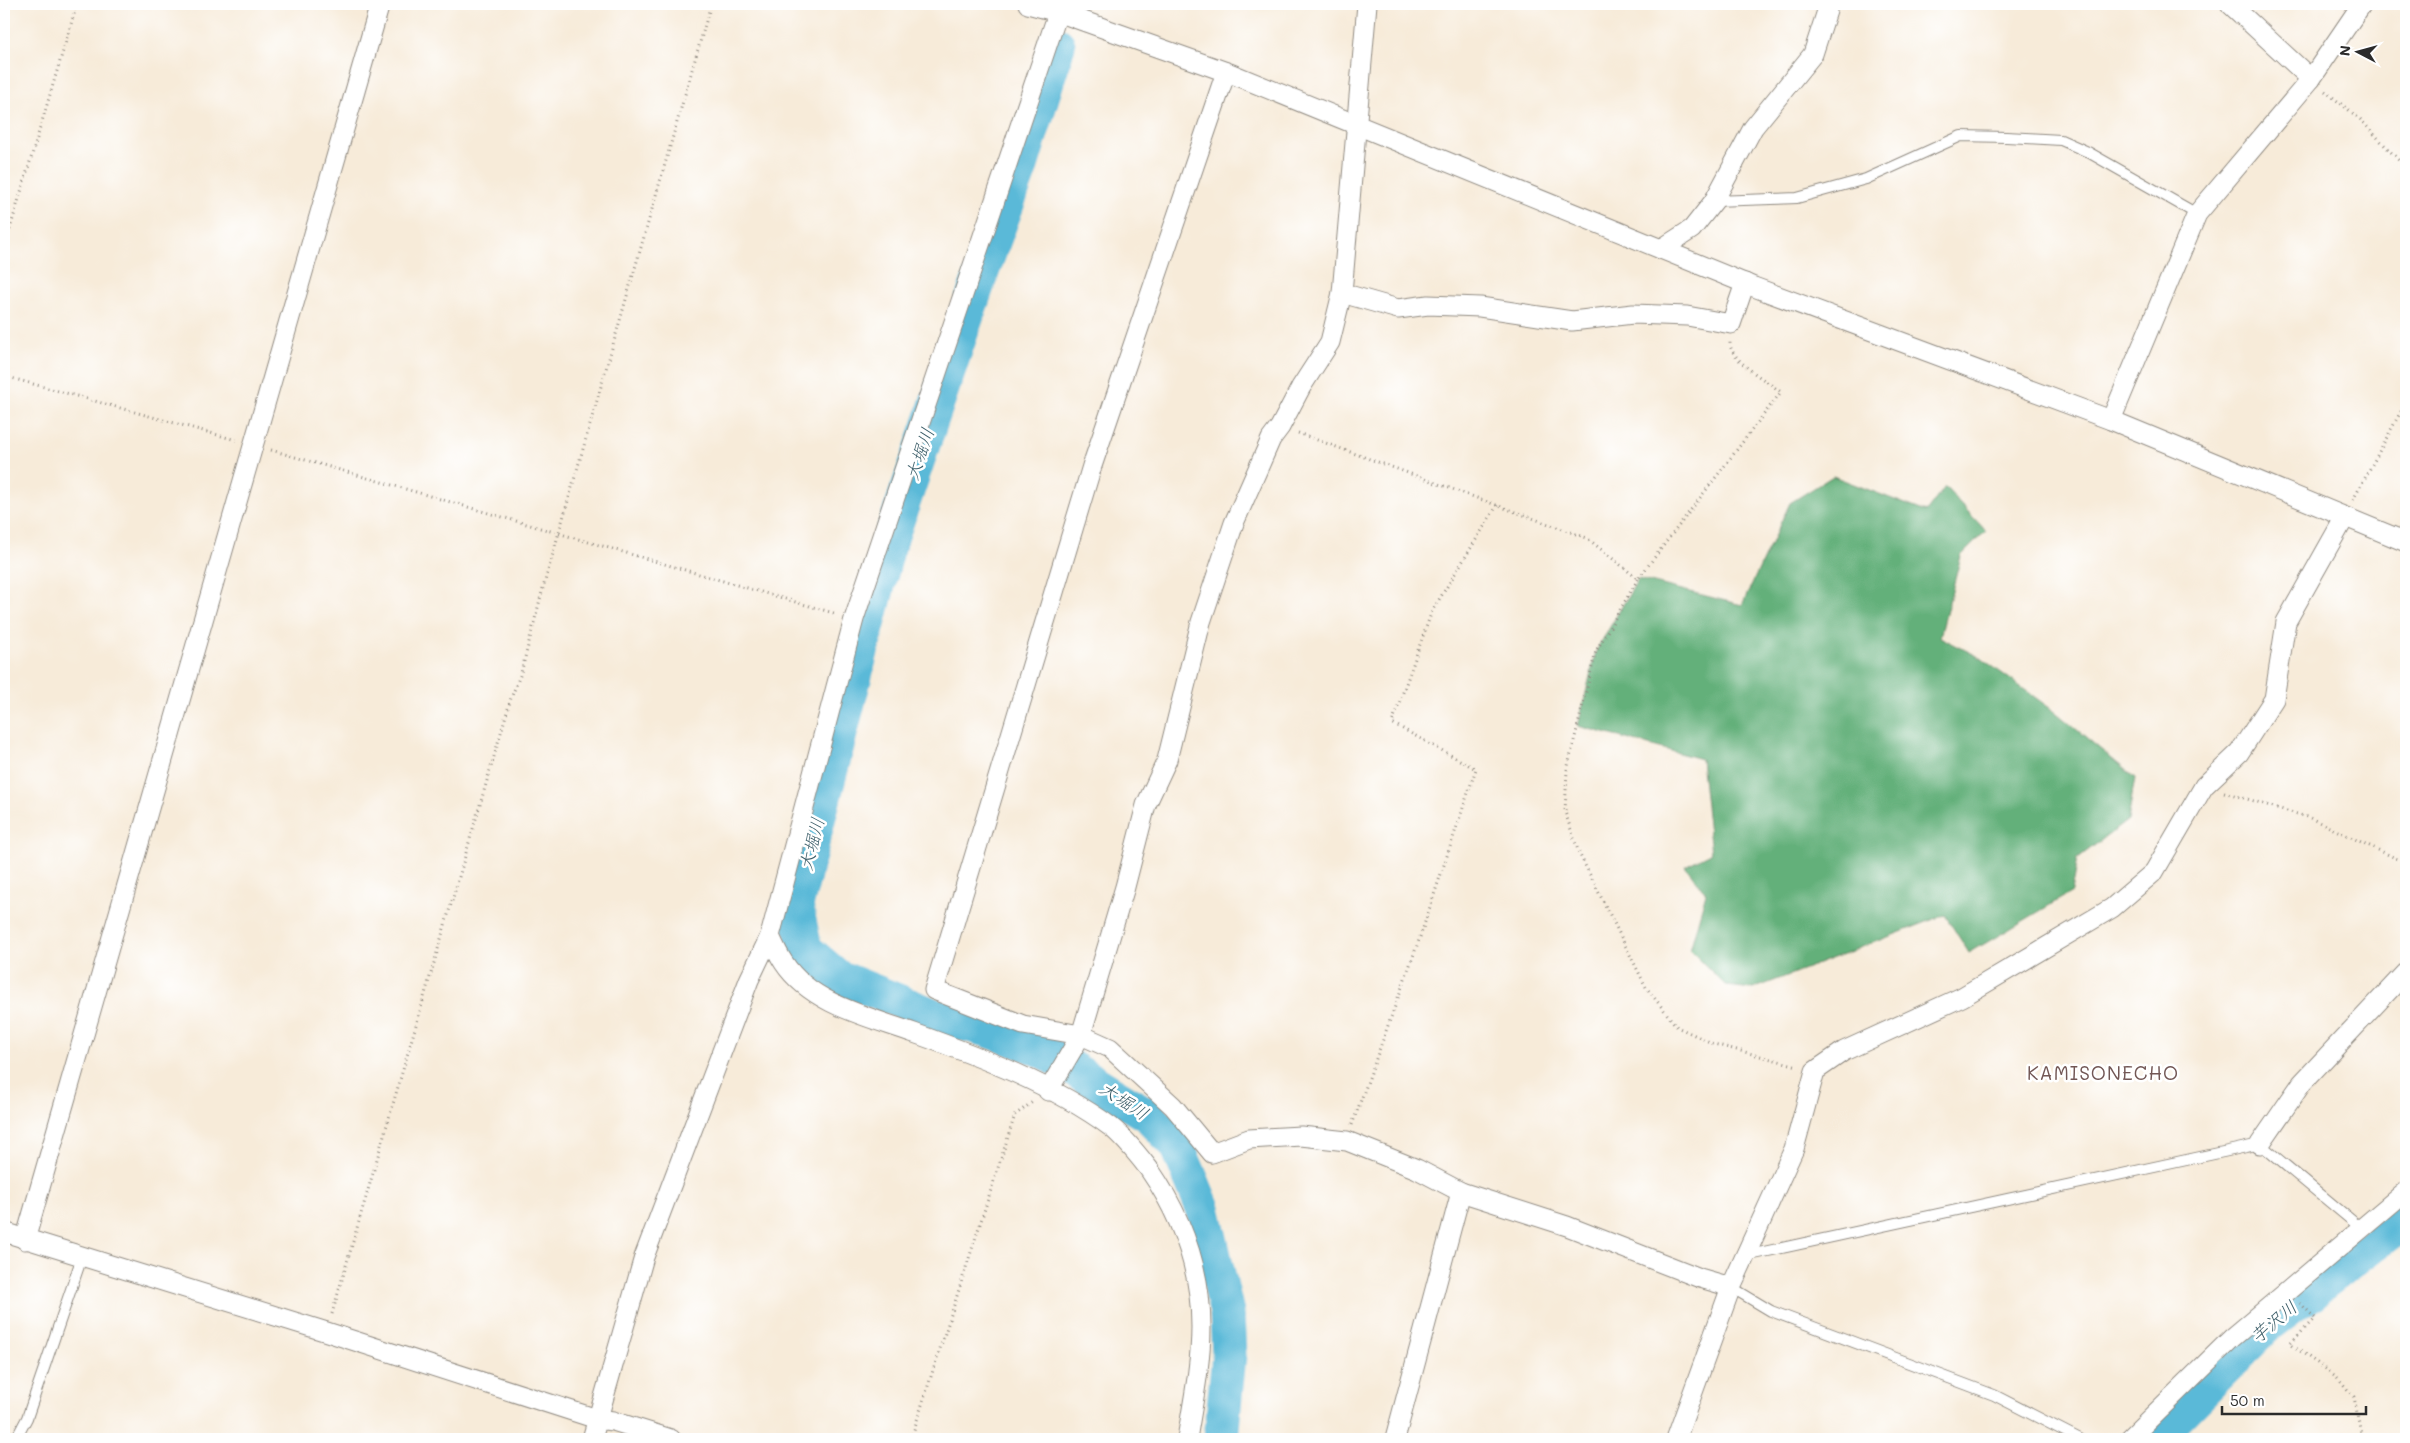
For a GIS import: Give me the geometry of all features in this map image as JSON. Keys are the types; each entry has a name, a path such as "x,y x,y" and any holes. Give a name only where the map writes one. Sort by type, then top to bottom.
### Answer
{"street":[{"path":"25,1240 380,4"},
{"path":"1028,4 1059,8 1226,72 1745,283 2111,420 2406,542"},
{"path":"1049,1090 1081,1035 1125,887 1146,805 1167,760 1201,622 1234,523 1271,439 1330,342 1342,293 1367,4"},
{"path":"1661,248 1692,229 1714,201 1753,128 1814,54 1827,11 1827,4"},
{"path":"2230,4 2311,79"},
{"path":"2111,420 2197,214 2311,79 2362,4"},
{"path":"592,1439 644,1257 749,980 770,936 854,619 1059,8"},
{"path":"1226,72 1092,466 934,990 1023,1025 1081,1035 1110,1048 1144,1077 1173,1106 1212,1153 1249,1139 1301,1136 1347,1141 1417,1168 1461,1192 1568,1226 1700,1278 1731,1287"},
{"path":"1342,293 1398,310 1428,305 1480,306 1572,321 1633,314 1687,316 1731,324 1745,283"},
{"path":"1676,1439 1731,1287 1794,1149 1815,1071 1844,1051 1962,997 2112,908 2154,872 2204,786 2239,753 2274,699 2286,622 2345,517"},
{"path":"770,936 784,964 801,981 830,1003 973,1054 1019,1074 1112,1128 1140,1158 1166,1193 1184,1230 1194,1262 1201,1327 1187,1439"},
{"path":"2260,1144 2302,1083 2406,972"},
{"path":"2129,1439 2232,1338 2406,1191"},
{"path":"1395,1439 1461,1192"},
{"path":"4,1232 598,1419 613,1421 671,1439"}],"lane":[{"path":"1714,201 1797,198 1866,180 1961,136 1979,136 2061,140 2088,152 2197,214"},
{"path":"1745,1256 2260,1144 2362,1229"},
{"path":"16,1439 28,1418 82,1257"},
{"path":"1731,1287 1771,1311 1994,1395 2080,1439"}],"path":[{"path":"4,249 77,4"},
{"path":"326,1332 508,707 521,674 558,533 711,4"},
{"path":"2311,79 2360,119 2406,168"},
{"path":"1731,324 1729,349 1735,357 1781,392 1638,579 1596,651 1568,770 1565,812 1579,853 1646,987 1677,1027 1714,1044 1815,1071"},
{"path":"4,376 254,445 854,619"},
{"path":"2345,517 2406,402"},
{"path":"1280,427 1498,504 1587,538 1638,579"},
{"path":"1347,1141 1420,940 1476,769 1392,723 1432,611 1498,504"},
{"path":"2204,786 2310,818 2406,863"},
{"path":"911,1439 1015,1115 1049,1090"},
{"path":"2294,1296 2315,1318 2290,1344 2337,1377 2354,1397 2362,1439"}],"green space":[{"path":"1833,476 1926,512 1945,487 1986,531 1961,556 1940,637 1981,658 2058,714 2135,778 2128,820 2078,858 2072,892 1969,953 1945,915 1753,989 1726,986 1690,950 1706,893 1685,866 1711,853 1701,759 1578,726 1596,651 1638,579 1742,605 1790,503"}],"waterway":[{"name":"大堀川","path":"1058,45 1019,172 979,280 887,550 796,906 805,949 838,977 935,1016 988,1030 1042,1050 1149,1116 1177,1145 1203,1208 1227,1313 1229,1355 1221,1439"},
{"name":"芋沢川","path":"2155,1439 2266,1327 2406,1220"}],"district":[{"name":"KAMISONECHO","path":"2103,1073"}]}
